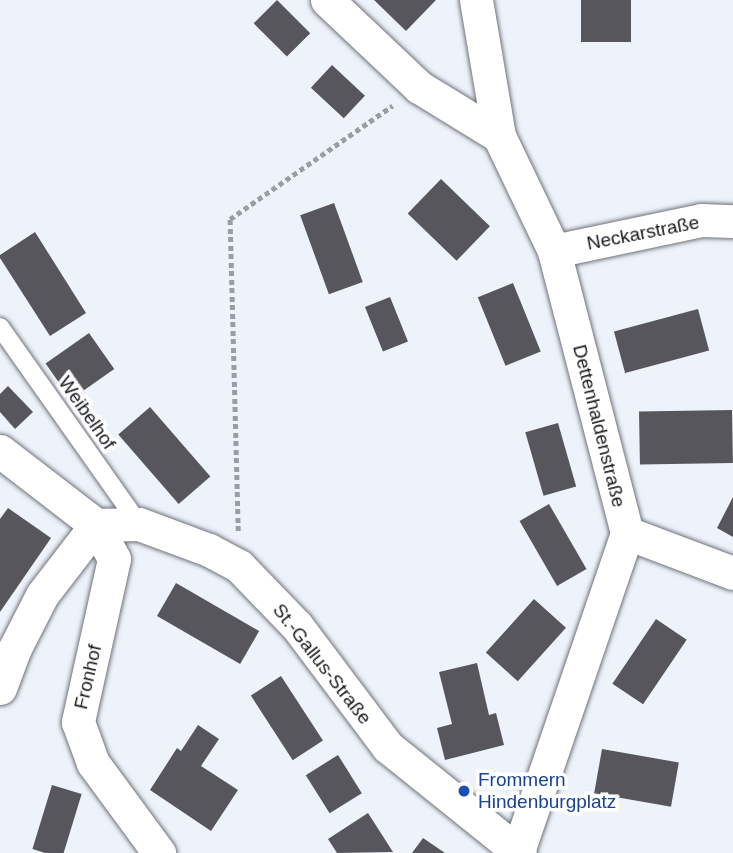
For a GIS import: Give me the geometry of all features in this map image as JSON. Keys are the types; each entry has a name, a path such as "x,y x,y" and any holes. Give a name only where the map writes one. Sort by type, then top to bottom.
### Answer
{"street":[{"path":"327,0 419,87 499,136"},
{"name":"Dettenhaldenstraße","path":"476,0 499,136 554,251 627,533 519,852"},
{"name":"Neckarstraße","path":"554,251 701,220 733,221"},
{"path":"0,451 96,525 42,595 15,648 0,688"},
{"name":"St.-Gallus-Straße","path":"96,525 139,524 209,550 239,566 297,626 388,747 519,852"},
{"name":"Fronhof","path":"96,525 114,559 78,722 93,764 159,853"},
{"path":"627,533 733,573"}],"lane":[{"name":"Weibelhof","path":"0,327 139,524"}],"path":[{"path":"239,566 230,219 419,87"}],"building":[{"path":"277,0 310,33 287,57 254,23"},
{"path":"374,0 436,0 406,31"},
{"path":"581,0 631,0 631,42 581,42"},
{"path":"332,65 365,96 344,118 311,88"},
{"path":"441,179 490,226 457,261 408,214"},
{"path":"334,203 363,282 329,294 300,215"},
{"path":"35,232 86,313 50,336 0,258 0,255"},
{"path":"513,283 541,352 505,366 478,297"},
{"path":"390,297 408,342 383,352 365,307"},
{"path":"698,309 709,351 625,373 614,332"},
{"path":"89,333 114,369 71,399 46,363"},
{"path":"8,386 33,412 15,429 0,412 0,394"},
{"path":"150,407 210,476 179,504 118,435"},
{"path":"732,410 733,463 640,465 639,412"},
{"path":"558,423 576,486 544,496 525,432"},
{"path":"733,497 733,537 717,528"},
{"path":"549,504 586,569 557,586 520,521"},
{"path":"8,508 51,538 0,612 0,519"},
{"path":"176,583 259,631 240,664 157,616"},
{"path":"534,599 566,628 518,681 486,653"},
{"path":"656,619 687,640 643,704 612,684"},
{"path":"477,663 489,715 496,713 504,745 445,760 437,728 452,724 439,672"},
{"path":"281,676 323,741 293,760 251,696"},
{"path":"198,725 219,739 201,766 238,790 211,831 150,790 177,748 181,751"},
{"path":"602,749 679,763 671,807 594,793"},
{"path":"338,755 362,793 330,813 306,775"},
{"path":"52,785 82,794 64,853 45,853 32,849"},
{"path":"368,813 393,852 337,853 328,839"},
{"path":"423,838 445,853 412,853"}],"place":[{"name":"Frommern Hindenburgplatz","path":"464,791"}]}
